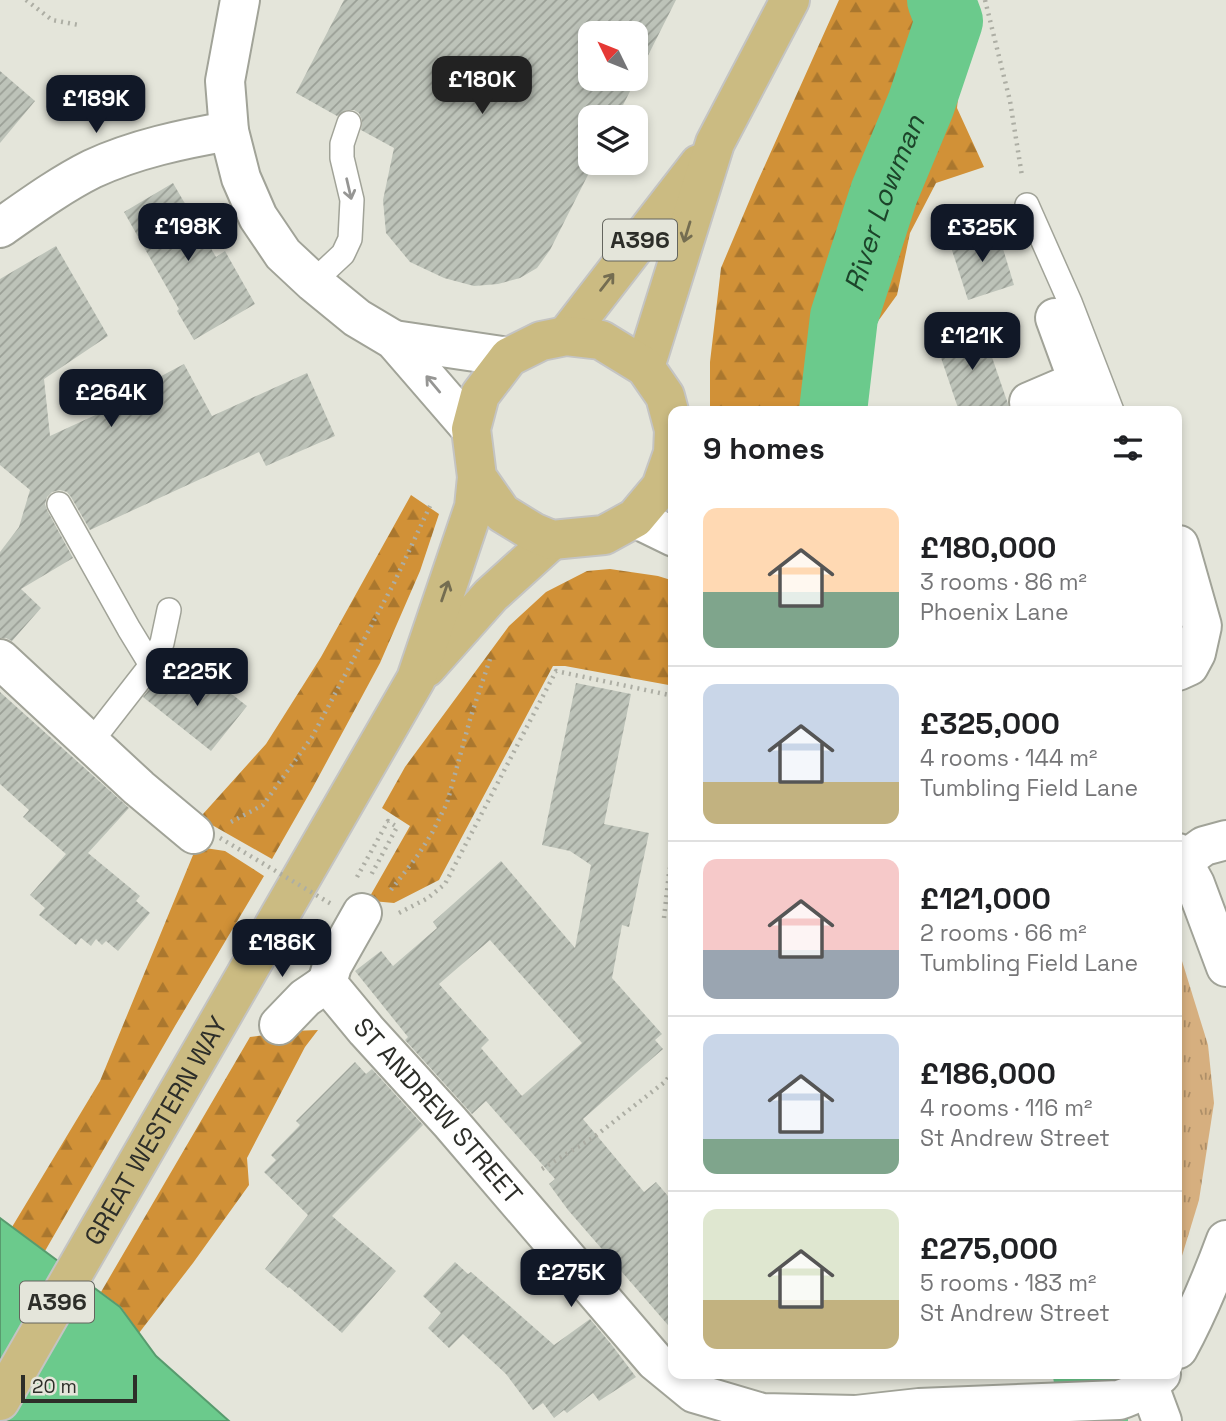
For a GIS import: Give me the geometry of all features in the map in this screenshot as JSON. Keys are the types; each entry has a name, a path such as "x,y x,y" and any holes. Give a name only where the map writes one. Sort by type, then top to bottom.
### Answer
{"main road":[{"name":"A396","path":"566,336 715,143 790,0"},
{"name":"A396","path":"645,366 715,143"},
{"name":"A396","path":"416,679 474,507 477,477 471,429 480,395 509,357 541,341 566,336 601,340 645,366 665,396 668,407"},
{"name":"A396","path":"477,477 502,513 552,540 604,535 635,518 661,487 668,468"},
{"name":"A396","path":"416,679 491,595 552,540"},
{"name":"GREAT WESTERN WAY","path":"0,1401 416,679"}],"street":[{"path":"240,0 225,81 229,131 241,178 258,217 283,254 313,282 357,318 394,340 471,429"},
{"path":"0,228 49,194 92,170 137,151 229,131"},
{"path":"1029,402 1084,396 1055,318"},
{"path":"394,340 509,357"},
{"path":"635,518 668,534"},
{"path":"1182,556 1202,626 1196,653 1189,666 1182,669"},
{"path":"0,659 139,788 214,832"},
{"path":"1182,856 1226,840"},
{"path":"1182,861 1195,884 1226,967"},
{"path":"279,1025 305,998 327,983 331,966 361,902"},
{"name":"ST ANDREW STREET","path":"327,983 655,1361 668,1371"},
{"path":"1182,1342 1219,1280 1226,1240"},
{"name":"ST ANDREW STREET","path":"678,1379 694,1392 762,1413 856,1415 919,1414 1042,1402 1143,1386"},
{"path":"1143,1386 1162,1421"}],"lane":[{"path":"313,282 343,254 350,239 352,200 342,158 342,144 349,123"},
{"path":"1027,205 1070,302 1110,406"},
{"path":"59,503 152,665"},
{"path":"91,742 152,665 162,643 169,610"}],"path":[{"path":"26,0 52,20 79,25"},
{"path":"985,0 1010,101 1027,205"},
{"path":"214,832 263,805 312,737 394,583 438,490 477,477"},
{"path":"361,902 418,855 447,803 471,716 495,644"},
{"path":"214,832 361,902 428,898 445,884 556,671 668,695"},
{"path":"388,821 397,827 361,902 388,821"},
{"path":"664,918 668,882"},
{"path":"510,1193 543,1168 594,1137 668,1078"}],"green space":[{"path":"839,0 957,0 964,40 957,108 984,167 936,183 910,233 897,295 876,324 852,366 860,406 710,406 710,362 721,268"},
{"path":"411,495 439,514 420,571 380,663 272,859 205,821 203,814 266,744 321,657"},
{"path":"610,569 668,579 668,685 553,666 439,880 394,903 372,901 369,898 410,826 382,808 405,767 509,626 546,592 587,571"},
{"path":"205,848 225,851 264,876 45,1251 12,1227 100,1081 193,855"},
{"path":"1182,961 1208,1045 1214,1103 1199,1200 1182,1256"},
{"path":"318,1030 305,1047 247,1158 249,1185 139,1333 121,1307 101,1292 250,1037"}],"shaded area":[{"path":"0,1218 120,1307 156,1356 229,1421 0,1421"}],"building":[{"path":"344,0 676,0 648,56 648,21 578,21 578,91 630,91 623,105 578,105 578,175 588,175 550,250 537,268 520,278 498,284 474,286 444,278 410,262 386,233 383,200 394,148 361,130 362,120 354,110 346,110 337,116 296,93"},
{"path":"0,71 35,101 0,143"},
{"path":"173,183 216,257 225,251 255,304 194,340 124,212"},
{"path":"997,229 1014,285 968,300 950,244"},
{"path":"56,246 108,336 44,379 50,436 154,388 150,382 184,364 212,416 307,373 335,436 266,466 259,452 90,530 67,492 52,492 45,504 73,558 21,589 41,608 12,641 0,638 0,552 19,527 30,490 0,465 0,279"},
{"path":"981,325 1008,406 957,406 935,340"},
{"path":"163,672 190,693 206,674 247,706 211,751 143,697"},
{"path":"576,683 631,694 604,824 649,833 629,927 622,925 612,978 662,1034 655,1040 663,1049 583,1119 644,1192 656,1182 668,1196 668,1325 568,1210 549,1184 555,1179 486,1101 472,1114 405,1040 408,1037 355,971 381,951 393,966 437,928 433,922 501,861 575,948 591,865 570,851 542,845","holes":["490,940 582,1043 522,1096 481,1048 489,1040 439,984"]},
{"path":"0,692 129,808 88,853 140,896 136,901 150,913 118,951 106,941 102,945 96,939 91,946 81,938 76,945 39,915 45,908 30,895 66,854 23,817 29,810 0,784"},
{"path":"355,1062 366,1074 372,1069 423,1125 332,1216 396,1271 342,1333 265,1269 308,1215 264,1172 276,1160 271,1155 300,1125 296,1121"},
{"path":"455,1262 468,1274 471,1272 554,1345 590,1319 636,1377 599,1401 593,1393 567,1413 564,1410 554,1418 543,1403 533,1410 506,1374 463,1334 449,1348 428,1328 441,1313 423,1296"}],"waterway":[{"name":"River Lowman","path":"834,406 844,317 884,193 921,104 949,21 941,0"},
{"name":"River Lowman","path":"1088,1379 1094,1421"}]}
